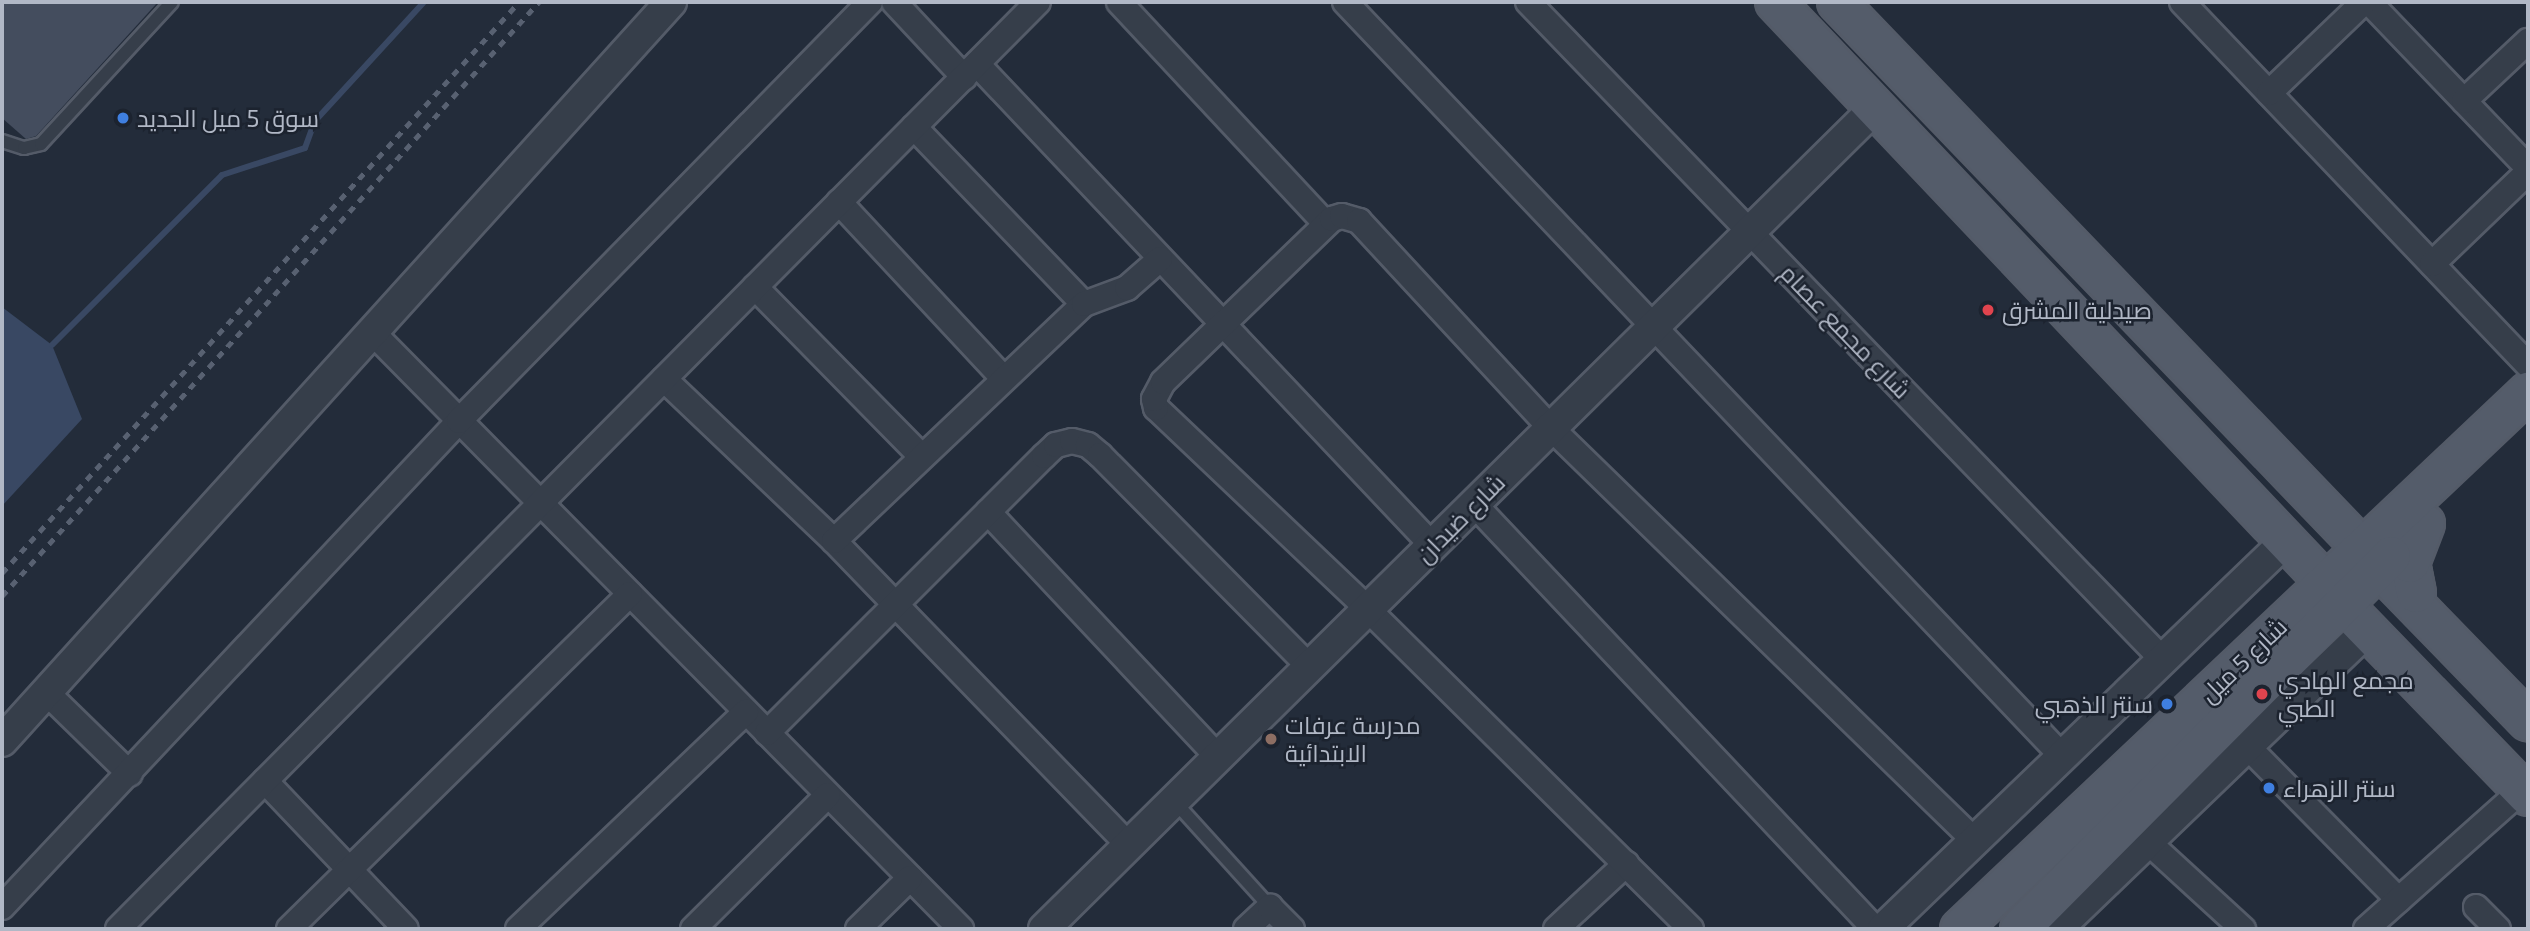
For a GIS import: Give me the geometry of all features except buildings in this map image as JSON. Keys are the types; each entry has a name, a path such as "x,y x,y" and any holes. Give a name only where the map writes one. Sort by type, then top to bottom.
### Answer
{"main road":[{"path":"1775,2 1877,106 2288,543 2353,617 2525,793"},
{"path":"1838,2 2528,720"},
{"name":"شارع 5 ميل","path":"1960,929 2046,849 2294,631 2353,617 2371,558 2417,514 2528,392"},
{"name":"شارع 5 ميل","path":"2417,514 2528,425"},
{"path":"2327,511 2359,523 2417,514 2410,563 2412,583 2425,615"},
{"path":"2288,543 2302,575 2294,631"},
{"name":"شارع 5 ميل","path":"2020,929 2072,879 2294,631"},
{"path":"2046,849 2072,879"}],"street":[{"path":"2,741 671,2"},
{"path":"2,907 130,774 459,421 870,2"},
{"path":"894,2 970,70 1160,259 1433,545"},
{"path":"118,929 1038,2"},
{"path":"1119,2 1325,223"},
{"path":"1345,2 2063,757"},
{"name":"شارع مجمع عصام","path":"1528,2 2163,660"},
{"path":"2182,2 2528,365"},
{"path":"2269,93 2367,2 2464,101 2528,170 2432,264"},
{"path":"2464,101 2528,41"},
{"name":"شارع ضيدان","path":"1044,929 1877,106"},
{"path":"914,127 1084,304"},
{"path":"839,202 1002,377"},
{"path":"1691,929 1368,609 1156,408 1156,390 1223,327 1325,223 1342,216 1359,221 1551,428 1975,841"},
{"path":"834,541 1002,377 1084,304 1127,288 1160,259"},
{"path":"755,287 922,457"},
{"path":"372,332 961,929"},
{"path":"664,379 834,541 1129,845"},
{"path":"767,733 1056,445 1072,441 1088,445 1310,667"},
{"path":"1474,504 1875,929"},
{"path":"988,512 1218,757"},
{"path":"1883,929 2288,543"},
{"path":"289,929 630,594"},
{"path":"2057,929 2247,746 2353,617"},
{"path":"46,692 130,774"},
{"path":"518,929 746,712"},
{"path":"2247,746 2399,900"},
{"path":"265,781 406,929"},
{"path":"2365,929 2525,793"},
{"path":"693,929 828,795"},
{"path":"2148,842 2243,929"},
{"path":"1556,929 1626,864"},
{"path":"858,929 910,878"},
{"path":"1245,929 1270,906 1292,929"},
{"path":"2476,907 2498,929"}],"lane":[{"path":"2,141 24,148 41,144 172,2"},
{"path":"1174,800 1270,906"}],"water":[{"path":"2,307 52,345 82,419 2,506"}],"waterway":[{"path":"52,345 222,175 305,148 315,121 424,2"}],"railway":[{"path":"2,573 519,2"},
{"path":"2,596 539,2"}],"place":[{"name":"سوق 5 ميل الجديد","path":"123,118"},
{"name":"صيدلية المشرق","path":"1988,310"},
{"name":"مجمع الهادي الطبي","path":"2262,694"},
{"name":"سنتر الذهبي","path":"2167,704"},
{"name":"مدرسة عرفات الابتدائية","path":"1271,739"},
{"name":"سنتر الزهراء","path":"2269,788"}]}
